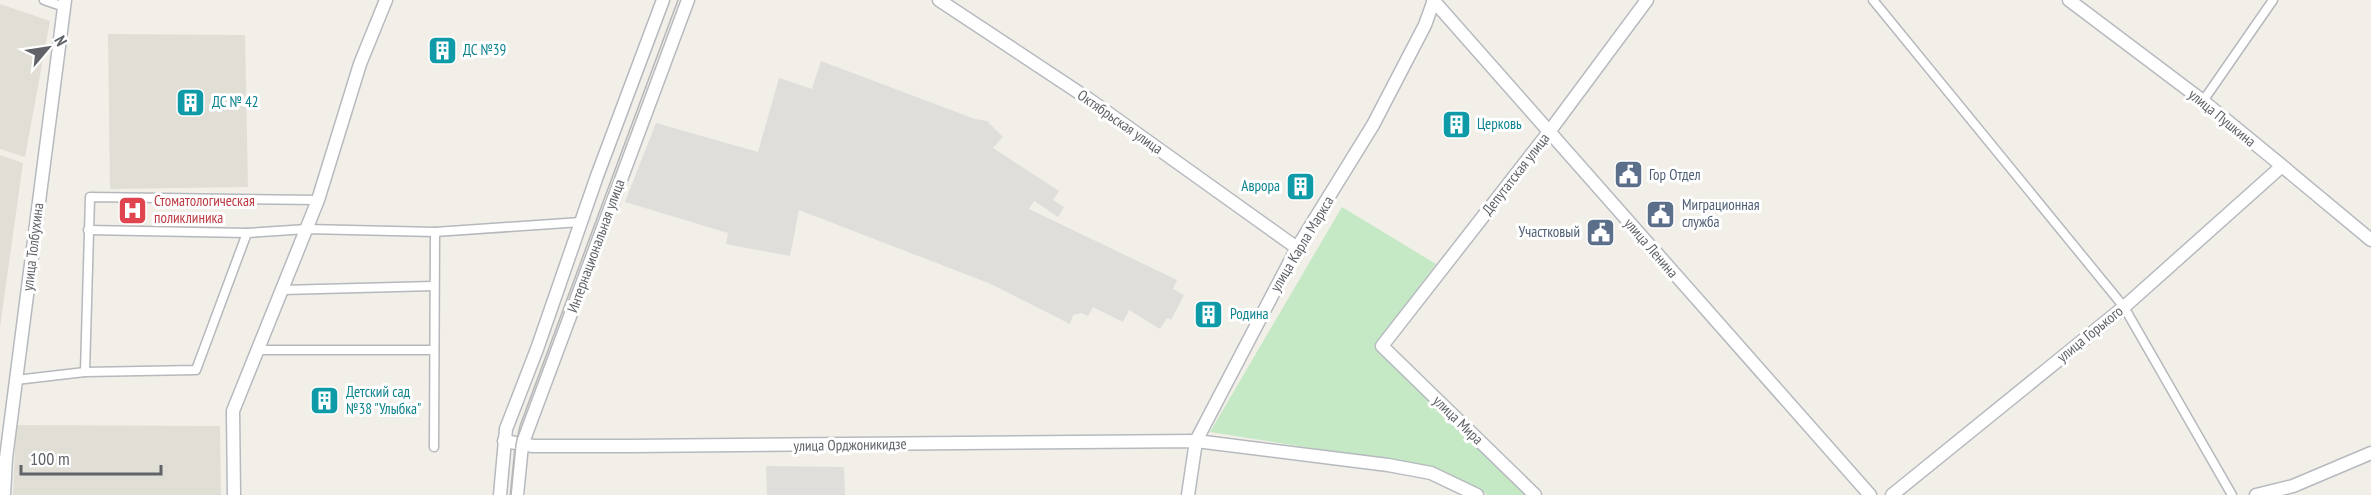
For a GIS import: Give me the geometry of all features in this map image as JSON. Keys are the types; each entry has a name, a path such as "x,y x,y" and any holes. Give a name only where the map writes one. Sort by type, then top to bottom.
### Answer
{"street":[{"path":"44,0 65,4"},
{"path":"234,495 233,411 318,200 360,64 386,0"},
{"name":"Интернациональная улица","path":"500,495 504,441 581,222 663,0"},
{"name":"Интернациональная улица","path":"517,495 522,445 688,0"},
{"name":"Октябрьская улица","path":"939,0 1090,100 1297,248"},
{"name":"улица Карла Маркса","path":"1188,495 1196,441 1297,248 1373,125 1425,25 1434,0"},
{"name":"улица Ленина","path":"1434,0 1870,495"},
{"name":"Депутатская улица","path":"1382,346 1549,132 1647,0"},
{"path":"1873,0 2124,307 2232,495"},
{"name":"улица Пушкина","path":"2069,0 2204,101 2371,240"},
{"path":"2204,101 2273,0"},
{"name":"улица Толбухина","path":"4,495 3,458 16,380 65,4"},
{"name":"улица Горького","path":"1892,495 2124,307 2282,166"},
{"path":"85,372 90,196 318,200"},
{"path":"88,230 247,233 307,229 435,232 581,222"},
{"path":"435,232 435,447"},
{"path":"16,380 85,372 196,370 247,233"},
{"path":"282,290 434,286"},
{"name":"улица Мира","path":"1382,346 1535,495"},
{"path":"258,350 434,350"},
{"name":"улица Орджоникидзе","path":"504,441 522,445 788,446 1196,441 1388,465 1431,473 1477,495"},
{"path":"2256,495 2295,490 2371,453"}],"shaded area":[{"path":"0,4 50,21 25,157 0,149"},
{"path":"108,34 245,35 248,187 110,189"},
{"path":"821,61 975,119 987,121 1003,137 993,148 1059,191 1053,200 1064,207 1058,217 1034,201 1029,209 1177,280 1173,289 1184,295 1171,320 1167,318 1160,329 1129,310 1123,322 1093,307 1088,316 1081,313 1073,315 1070,324 991,284 799,210 790,256 726,244 728,233 625,202 656,123 758,152 779,78 812,89"},
{"path":"0,155 23,163 0,327"},
{"path":"16,425 220,426 221,495 13,495"},
{"path":"766,466 844,467 845,495 767,495"}],"green space":[{"path":"1342,207 1436,264 1374,347 1530,495 1488,495 1431,467 1210,432"}],"tram line":[{"path":"511,495 520,426 678,0"}],"place":[{"name":"ДС №39","path":"442,50"},
{"name":"ДС № 42","path":"191,102"},
{"name":"Церковь","path":"1456,124"},
{"name":"Гор Отдел","path":"1628,175"},
{"name":"Аврора","path":"1301,186"},
{"name":"Стоматологическая поликлиника","path":"133,210"},
{"name":"Миграционная служба","path":"1661,214"},
{"name":"Участковый","path":"1601,232"},
{"name":"Родина","path":"1209,314"},
{"name":"Детский сад №38 \"Улыбка\"","path":"325,401"}]}
